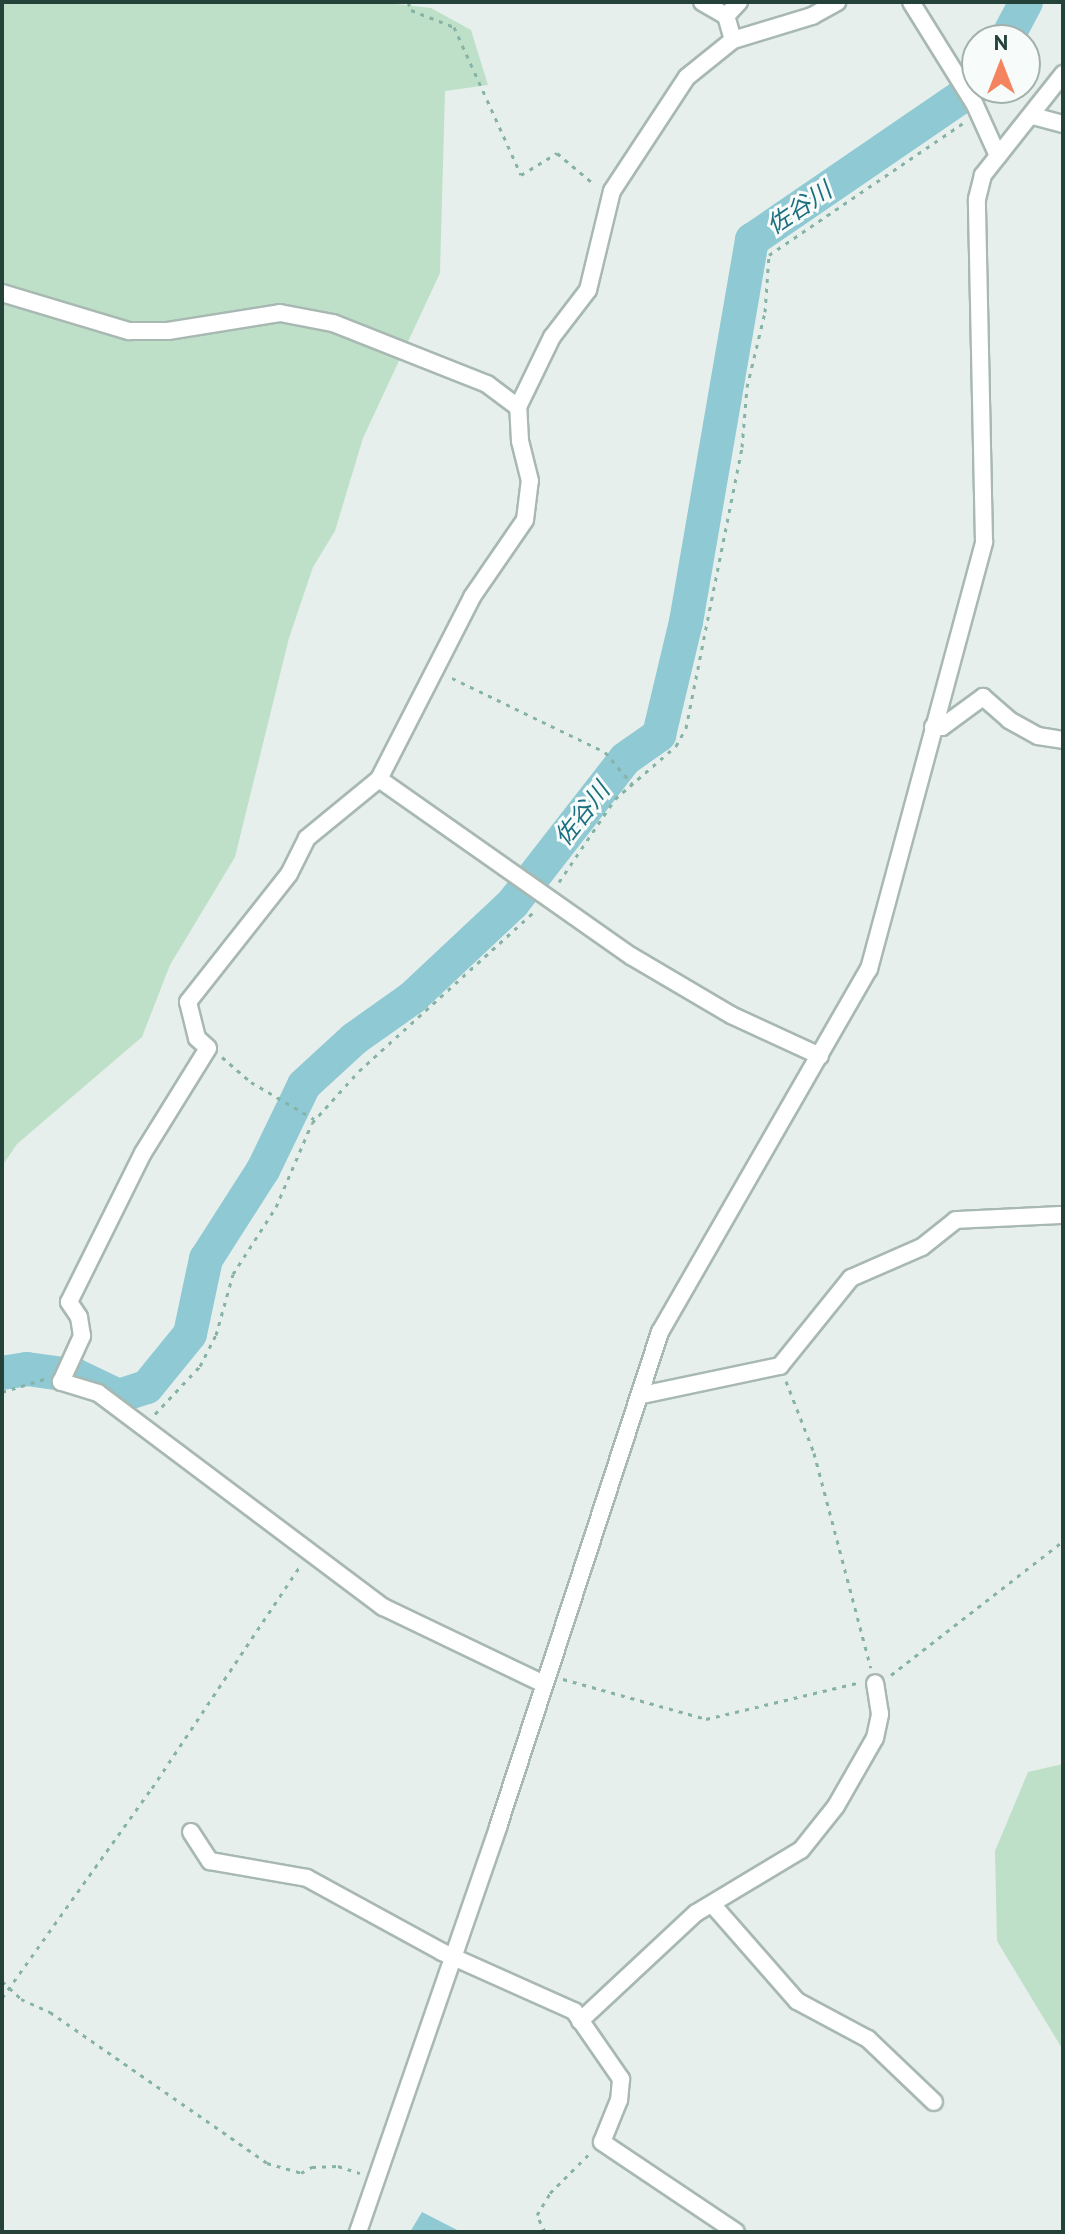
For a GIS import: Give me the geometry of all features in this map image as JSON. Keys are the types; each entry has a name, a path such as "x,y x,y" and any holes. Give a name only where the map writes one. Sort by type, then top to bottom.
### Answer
{"street":[{"path":"702,2 726,16 733,40"},
{"path":"726,16 739,2"},
{"path":"546,1680 383,1607 307,1555 98,1393 61,1382 82,1336 79,1317 69,1302 143,1153 208,1048 197,1038 188,1002 289,874 307,838 379,779 472,597 525,520 530,481 520,441 518,407 552,337 588,290 603,245 612,191 687,77 733,40 812,16 837,2"},
{"path":"911,2 980,116 998,156"},
{"path":"358,2232 380,2179 642,1395 660,1332 869,969 984,542 977,199 983,175 1033,116 1063,74"},
{"path":"1033,116 1063,124"},
{"path":"2,293 129,331 168,331 280,313 333,323 487,384 518,407"},
{"path":"933,727 942,727 983,697 1009,720 1038,736 1063,740"},
{"path":"379,779 547,900 731,1015 820,1056"},
{"path":"642,1395 780,1366 851,1278 922,1247 956,1220 1063,1215"},
{"path":"580,2021 658,1946 712,1904 801,1850 836,1806 875,1738 880,1714 875,1683"},
{"path":"191,1832 210,1861 307,1878 455,1955 574,2011 621,2079 619,2100 602,2142 736,2232"},
{"path":"712,1904 797,2001 868,2039 934,2102"}],"path":[{"path":"408,2 411,10 454,27 521,175 557,153 582,177 612,191"},
{"path":"144,1428 200,1366 216,1335 233,1274 276,1207 315,1120 359,1071 547,900 615,799 676,746 688,719 742,447 747,387 765,312 769,255 980,116"},
{"path":"428,678 451,677 558,725 605,752 633,785"},
{"path":"208,1048 261,1089 315,1120"},
{"path":"780,1366 814,1453 875,1683"},
{"path":"2,1392 46,1379 61,1382"},
{"path":"546,1680 706,1719 875,1683 898,1673 1063,1541"},
{"path":"2,1998 152,1788 307,1555"},
{"path":"2,1981 267,2163 301,2173 312,2167 338,2166 380,2179"},
{"path":"545,2232 537,2215 550,2193 602,2142"}],"green space":[{"path":"2,2 379,2 431,8 471,30 488,85 445,91 440,273 363,438 335,531 313,567 289,638 235,857 170,965 142,1037 17,1144 2,1166"},
{"path":"1063,1764 1063,2050 997,1941 995,1851 1028,1772"}],"water":[{"path":"422,2212 461,2232 410,2232"}],"waterway":[{"name":"佐谷川","path":"1014,24 1026,2"},
{"name":"佐谷川","path":"2,1373 27,1369 77,1376 119,1396 147,1387 190,1334 206,1259 263,1170 304,1085 354,1039 412,998 513,903 625,759 659,735 686,622 752,240 961,97"}]}
